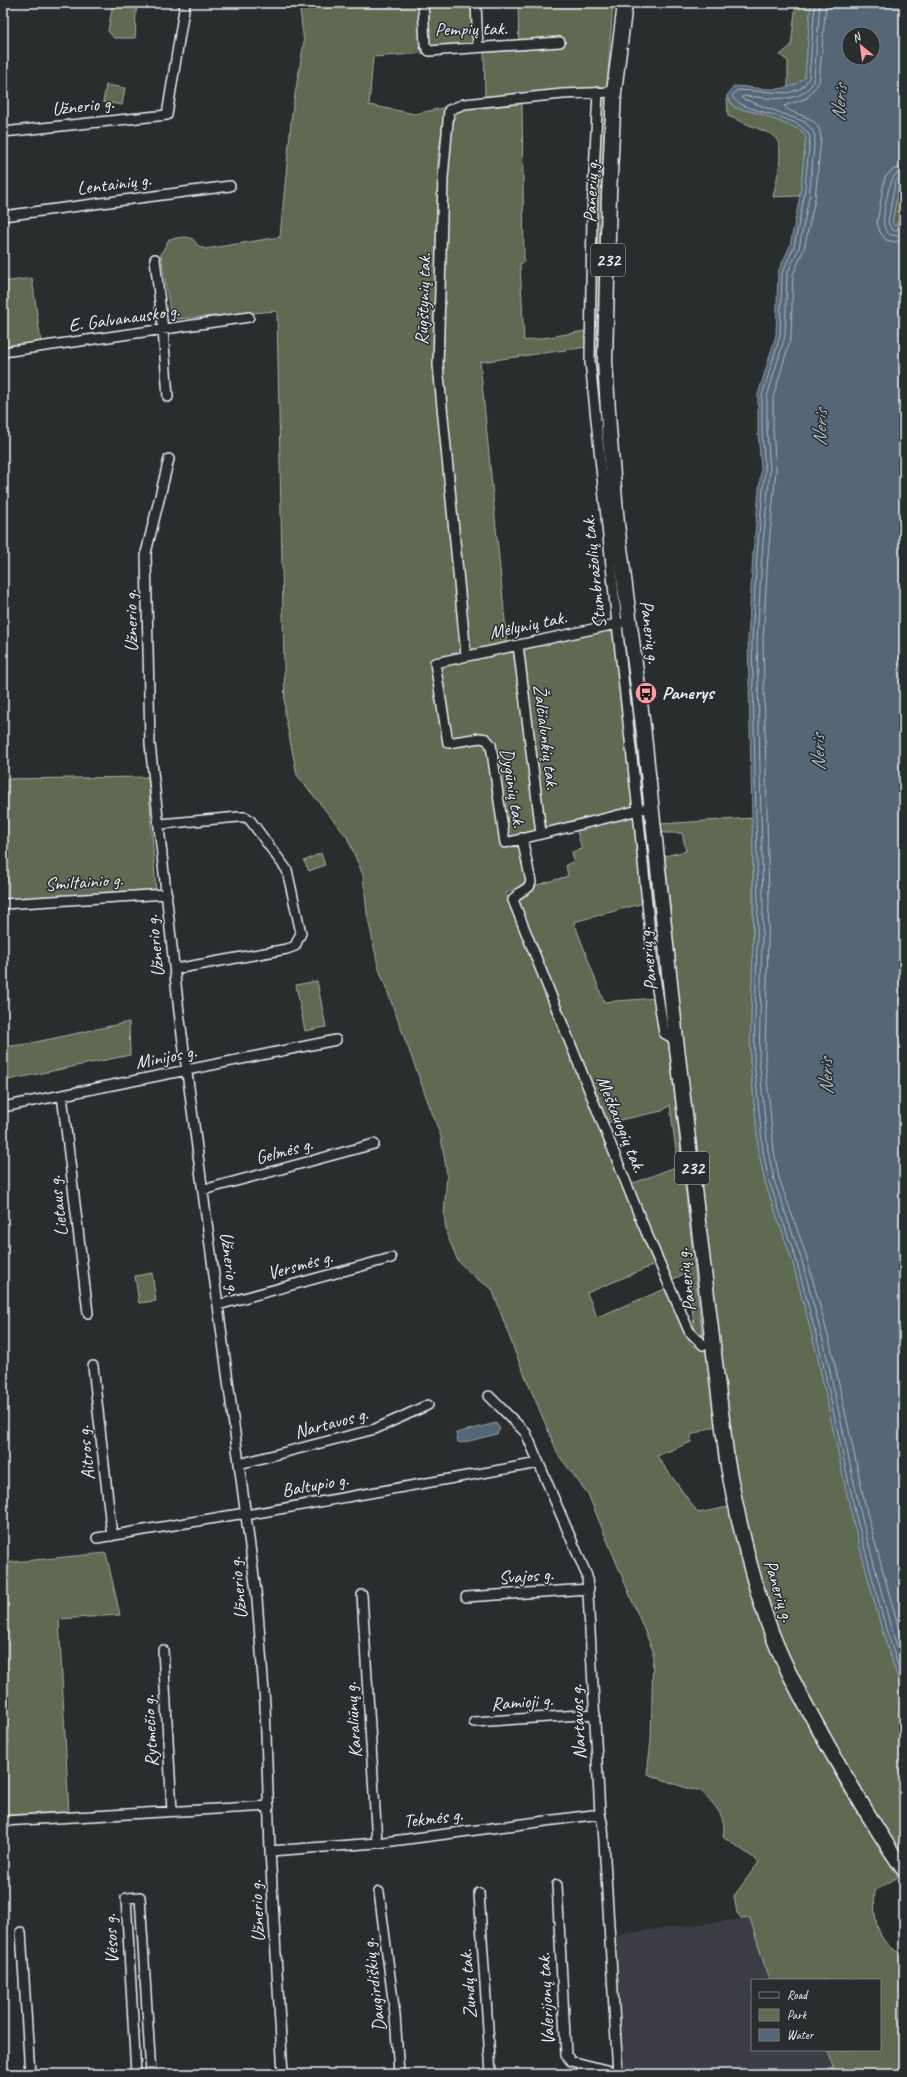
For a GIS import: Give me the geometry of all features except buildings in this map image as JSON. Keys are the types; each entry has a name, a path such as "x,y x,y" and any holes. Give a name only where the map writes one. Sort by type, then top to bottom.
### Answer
{"main road":[{"name":"Panerių g.","path":"625,3 614,92 609,195 605,361 617,518 623,623 643,726 644,809 676,1040 727,1461 738,1519 772,1635 821,1733 877,1829 904,1870"}],"street":[{"name":"Užnerio g.","path":"3,132 167,115 185,3"},
{"name":"Pempių tak.","path":"423,3 425,45 429,51 560,42"},
{"path":"476,3 478,47"},
{"name":"Rūgštynių tak.","path":"466,655 438,365 443,178 449,110 464,104 598,92 614,92"},
{"name":"Stumbražolių tak.","path":"598,92 592,212 590,361 623,623"},
{"name":"Lentainių g.","path":"3,216 230,186"},
{"path":"155,259 163,330 168,397"},
{"name":"E. Galvanausko g.","path":"3,352 249,317"},
{"name":"Užnerio g.","path":"168,459 146,553 150,744 187,1070 257,1598 264,1690 270,1851 283,2074"},
{"name":"Mėlynių tak.","path":"435,663 466,655 623,623"},
{"name":"Žalčialunkių tak.","path":"518,645 541,833"},
{"name":"Dygūnių tak.","path":"435,663 448,743 480,738 486,740 491,745 505,843 522,838"},
{"path":"522,838 644,809"},
{"path":"160,824 239,817 245,817 250,820 287,870 300,933 295,946 287,949 175,969"},
{"name":"Meškauogių tak.","path":"522,838 531,882 529,887 519,893 513,900 641,1220 689,1331 703,1345 713,1344"},
{"name":"Smiltainio g.","path":"3,904 167,894"},
{"name":"Minijos g.","path":"3,1107 336,1040"},
{"name":"Lietaus g.","path":"62,1095 88,1313"},
{"name":"Gelmės g.","path":"203,1190 374,1144"},
{"name":"Versmės g.","path":"218,1305 391,1258"},
{"name":"Aitros g.","path":"93,1366 112,1536"},
{"name":"Nartavos g.","path":"489,1396 526,1433 587,1576 589,1589 600,1814 603,1826 618,2073"},
{"name":"Nartavos g.","path":"239,1464 375,1429 428,1405"},
{"name":"Baltupio g.","path":"97,1538 239,1514 246,1515 539,1463"},
{"name":"Svajos g.","path":"466,1597 589,1589"},
{"name":"Karaliūnų g.","path":"362,1595 377,1843"},
{"name":"Rytmečio g.","path":"163,1650 172,1811"},
{"name":"Ramioji g.","path":"474,1722 595,1714"},
{"path":"3,1821 268,1806"},
{"name":"Tekmės g.","path":"270,1851 377,1843 600,1814"},
{"name":"Valerijonų tak.","path":"557,1885 566,2055 571,2061 618,2073"},
{"name":"Daugirdiškių g.","path":"379,1892 396,2027 399,2074"},
{"name":"Zundų tak.","path":"479,1893 490,2074"},
{"name":"Vėsos g.","path":"136,2074 126,1898 140,1897 151,2074"},
{"path":"21,1932 30,2074"}],"shaded area":[{"path":"750,1918 769,1979 751,1979 751,2051 828,2051 835,2074 621,2074 612,1935"}],"green space":[{"path":"113,3 140,3 136,14 135,38 114,38 108,31"},
{"path":"299,3 420,3 426,53 373,57 369,105 415,114 447,107 445,110 438,157 436,326 461,653 432,661 445,745 481,741 487,744 502,847 519,843 527,886 506,893 564,1035 654,1265 587,1293 597,1317 665,1289 691,1345 710,1351 718,1425 691,1435 691,1442 657,1456 698,1513 729,1507 749,1585 777,1660 831,1768 869,1830 901,1875 875,1891 875,1910 878,1929 887,1945 904,1954 904,2074 835,2074 828,2051 881,2051 881,1979 769,1979 750,1918 742,1919 737,1913 734,1896 759,1862 723,1836 723,1822 718,1810 700,1790 689,1789 647,1774 651,1741 653,1651 588,1494 559,1456 515,1352 492,1289 476,1278 458,1261 447,1235 444,1215 447,1174 441,1137 378,966 367,913 363,875 347,837 297,775 285,715 277,311 177,319 173,317 170,312 161,254 169,239 181,237 192,239 197,245 205,249 280,237 292,112 304,42"},
{"path":"426,3 474,3 476,42 473,45 430,49 427,45"},
{"path":"518,3 613,3 607,87 485,99 484,50 519,47"},
{"path":"796,3 811,3 805,77 799,85 788,89 788,61 780,55 791,46"},
{"path":"106,85 125,88 122,105 103,102"},
{"path":"727,96 734,107 761,114 801,130 806,136 800,196 773,197 780,155 777,140 773,135 728,116"},
{"path":"601,98 603,98 606,102 601,201 597,355 594,355 594,263"},
{"path":"522,102 524,262 520,264 524,341 586,331 587,347 480,362 507,641 469,650 440,356 446,186 453,110 457,108"},
{"path":"901,182 904,186 904,215 894,227 892,223 899,183"},
{"path":"32,278 41,342 3,347 3,282"},
{"path":"614,629 633,809 545,830 520,647"},
{"path":"516,647 537,833 510,838 508,836 489,740 451,740 438,664"},
{"path":"148,777 156,891 3,900 3,779"},
{"path":"634,815 644,903 574,922 604,1002 656,998 663,1039 668,1040 703,1342 695,1334 688,1273 670,1280 631,1184 678,1166 670,1105 662,1111 606,1123 517,902 520,897 534,890 534,886 568,876 566,865 574,861 572,852 582,849 576,828"},
{"path":"753,818 753,946 750,1060 759,1153 765,1182 792,1260 816,1350 852,1517 882,1630 904,1697 904,1860 847,1770 797,1676 783,1643 770,1610 757,1569 738,1484 731,1441 719,1355 697,1166 665,856 686,851 682,833 663,833 660,824"},
{"path":"321,853 325,865 309,871 304,861"},
{"path":"317,981 326,1027 305,1031 296,985"},
{"path":"129,1022 130,1055 3,1081 3,1047 27,1044"},
{"path":"152,1273 156,1301 139,1303 135,1276"},
{"path":"106,1553 120,1615 59,1619 69,1812 3,1815 3,1563"}],"water":[{"name":"Neris","path":"811,3 904,3 904,186 901,182 899,183 892,223 895,227 904,215 904,1697 882,1630 852,1517 816,1350 792,1260 765,1182 759,1153 750,1060 754,902 748,640 753,555 761,469 758,432 758,395 776,335 778,272 790,246 800,196 806,137 801,130 761,114 734,107 727,96 734,86 772,89 790,87 805,77"},
{"path":"496,1423 500,1429 497,1434 461,1443 458,1442 456,1433"}],"place":[{"name":"Panerys","path":"646,693"}]}
